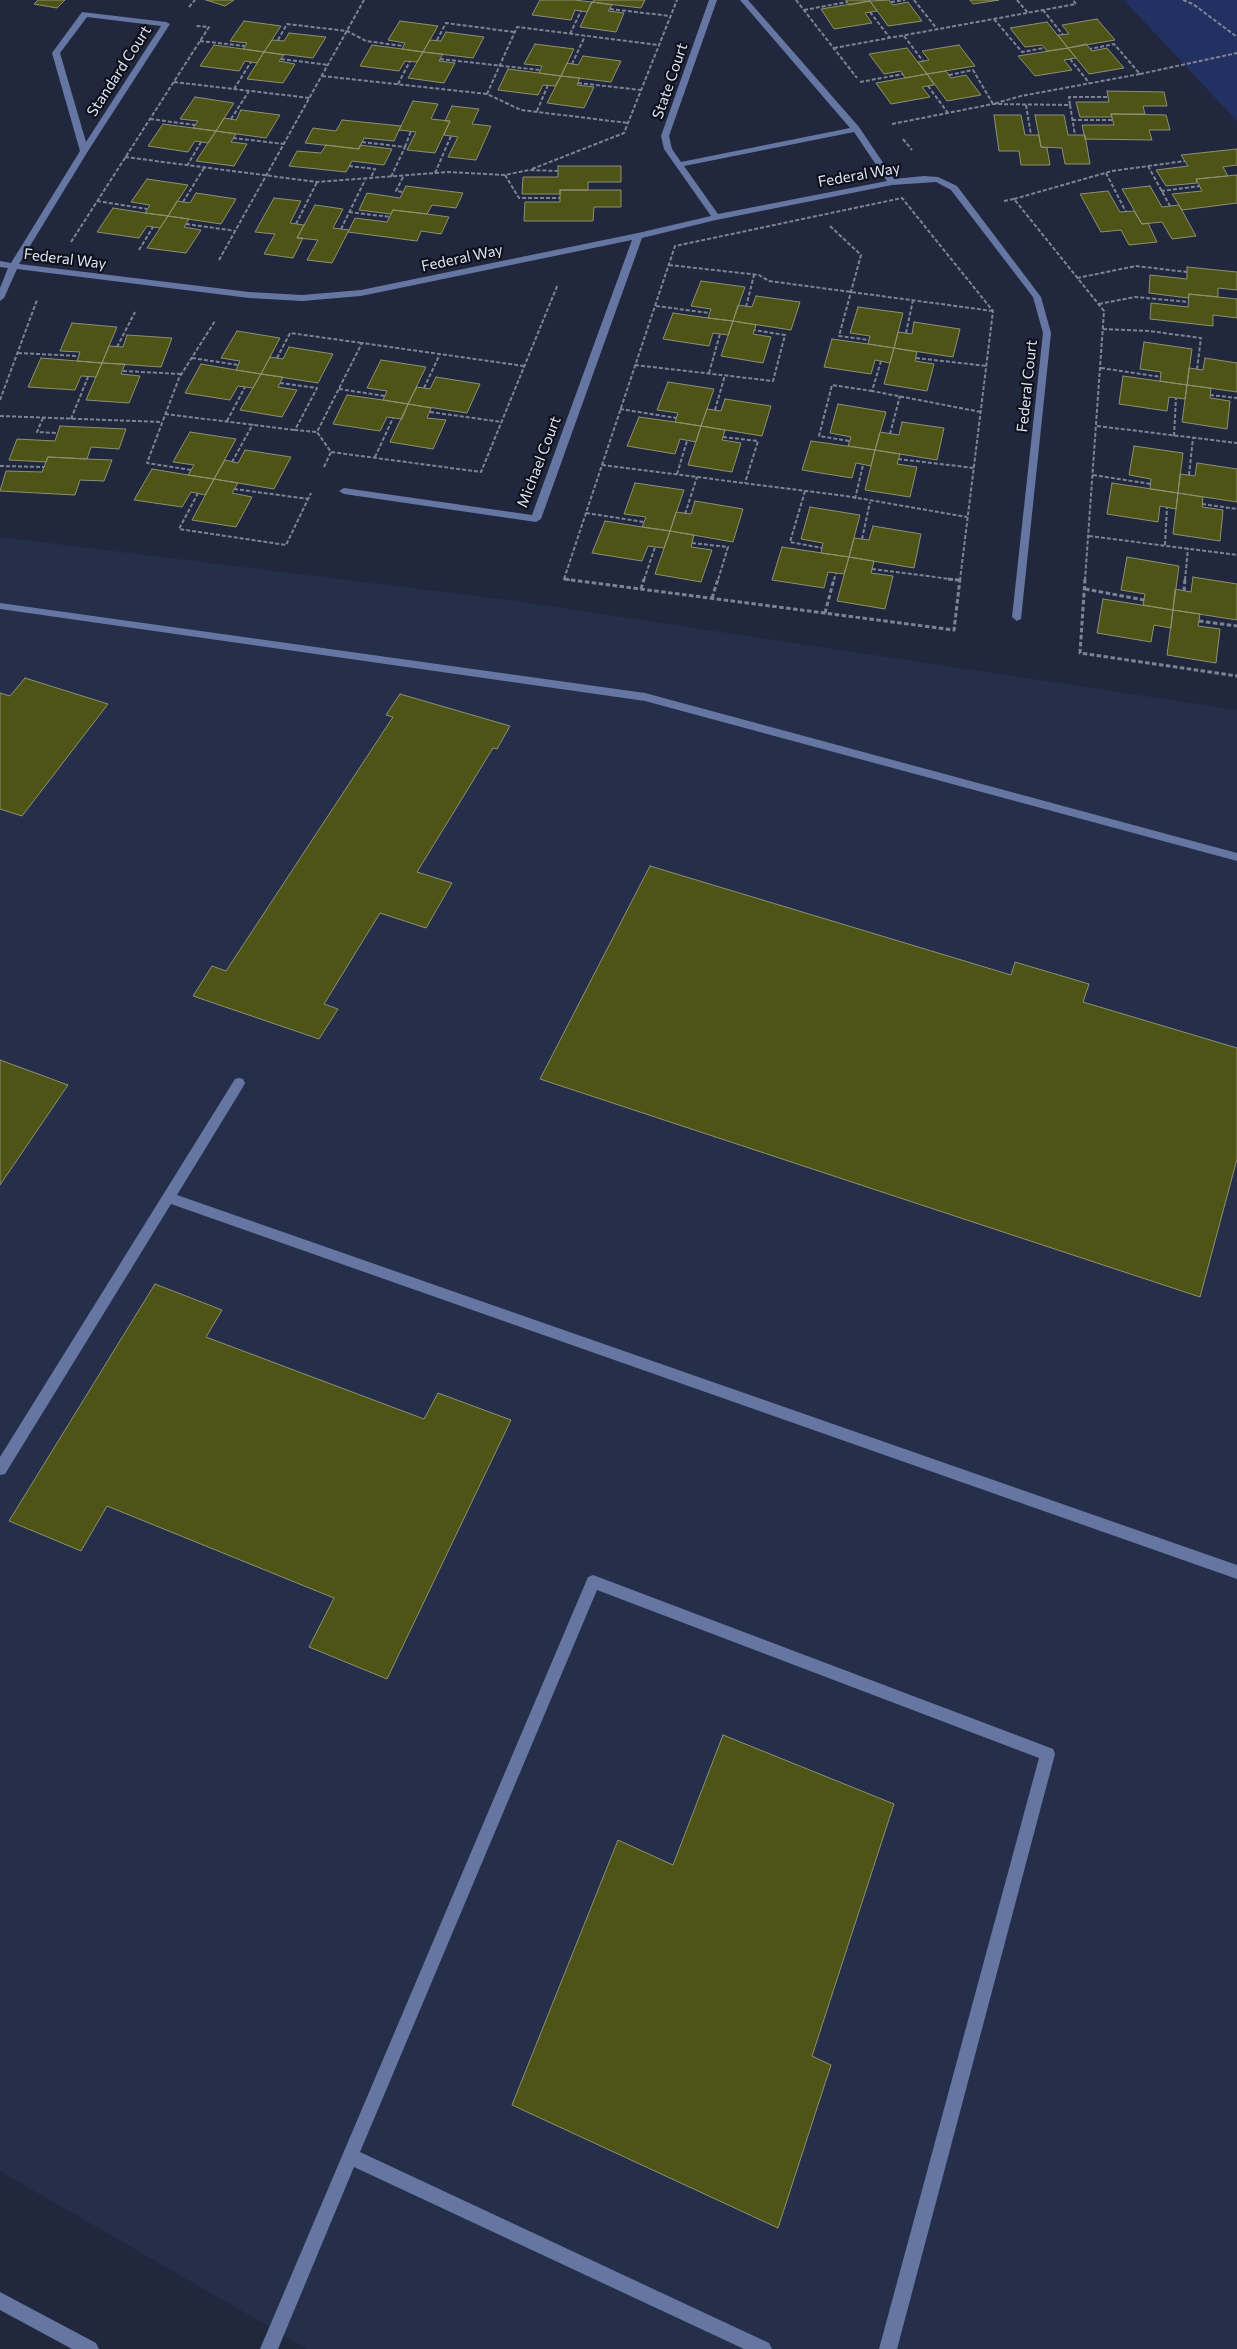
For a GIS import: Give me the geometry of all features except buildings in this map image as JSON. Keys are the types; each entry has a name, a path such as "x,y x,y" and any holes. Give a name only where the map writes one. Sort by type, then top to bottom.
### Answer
{"street":[{"name":"State Court","path":"713,0 665,136 668,149 716,217"},
{"path":"744,0 856,129 892,182"},
{"name":"Standard Court","path":"0,298 13,267 84,150 166,24 85,14 56,53 84,150"},
{"path":"679,165 856,129"},
{"name":"Federal Way","path":"0,264 249,295 302,298 361,292 638,236 716,217 892,182 924,179"},
{"name":"Federal Court","path":"924,179 938,180 954,188 1037,297 1046,333 1017,617"},
{"name":"Michael Court","path":"344,491 536,519 638,236"},
{"path":"0,606 645,697 1237,857"},
{"path":"0,1469 239,1084"},
{"path":"168,1197 1237,1572"},
{"path":"269,2349 593,1582 1048,1754 888,2349"},
{"path":"350,2156 763,2349"},
{"path":"0,2301 90,2349"}],"path":[{"path":"215,268 364,0"},
{"path":"126,157 317,182 435,174 477,173 505,175 529,170 624,133 677,0"},
{"path":"891,2 905,0"},
{"path":"914,0 937,29"},
{"path":"1017,0 1028,13"},
{"path":"834,48 1076,4 1073,0"},
{"path":"1183,0 1194,4 1237,37"},
{"path":"804,10 847,2"},
{"path":"610,9 670,16"},
{"path":"1043,10 1063,35"},
{"path":"570,34 581,11"},
{"path":"870,12 890,38"},
{"path":"994,19 1022,52 1044,48"},
{"path":"437,40 446,23 514,32"},
{"path":"278,40 288,24 347,31 366,41 403,46"},
{"path":"66,249 209,27 189,25"},
{"path":"487,94 517,27 659,45"},
{"path":"572,64 585,36"},
{"path":"904,36 923,61"},
{"path":"200,41 245,46"},
{"path":"1090,49 1114,44 1140,74"},
{"path":"892,124 1237,53"},
{"path":"440,58 540,70"},
{"path":"281,59 328,65"},
{"path":"1070,59 1090,84"},
{"path":"398,84 410,61"},
{"path":"234,89 250,62"},
{"path":"949,75 973,70 993,104"},
{"path":"860,82 903,74"},
{"path":"322,76 487,94 521,110 628,123"},
{"path":"174,82 310,98"},
{"path":"578,83 641,90"},
{"path":"536,111 548,85"},
{"path":"928,86 948,113"},
{"path":"231,119 249,91"},
{"path":"1076,135 1069,97 1108,96"},
{"path":"993,104 1070,105"},
{"path":"1026,105 1031,135"},
{"path":"150,119 196,125"},
{"path":"1072,120 1112,120"},
{"path":"391,177 411,132"},
{"path":"435,174 451,136"},
{"path":"233,138 284,144"},
{"path":"187,166 201,142"},
{"path":"362,142 405,146"},
{"path":"1014,199 1106,173 1185,161"},
{"path":"349,166 375,169 370,179"},
{"path":"1148,166 1170,206"},
{"path":"183,202 204,168"},
{"path":"529,170 558,171"},
{"path":"1106,173 1126,212"},
{"path":"505,175 519,198 560,198"},
{"path":"403,192 396,191 404,176"},
{"path":"341,229 365,180"},
{"path":"296,224 317,182"},
{"path":"1161,191 1200,186"},
{"path":"902,198 994,311 954,630 564,579 675,246 818,216 902,198"},
{"path":"97,201 147,209"},
{"path":"349,212 390,217"},
{"path":"818,216 861,255 839,336 869,340"},
{"path":"186,224 236,231"},
{"path":"135,258 153,227"},
{"path":"669,265 754,274 769,281 994,311"},
{"path":"1078,278 1136,266 1187,272"},
{"path":"746,306 754,274"},
{"path":"165,414 317,432 332,452 481,472 561,277"},
{"path":"1098,304 1135,297 1188,302"},
{"path":"0,400 38,299"},
{"path":"906,333 913,300"},
{"path":"655,306 709,314"},
{"path":"117,347 136,310"},
{"path":"191,470 146,463 181,374 216,319"},
{"path":"1103,329 1148,331 1201,338 1197,369"},
{"path":"635,365 773,381 785,335 754,330"},
{"path":"277,358 290,333 524,366"},
{"path":"709,373 720,334"},
{"path":"317,432 362,343"},
{"path":"18,353 78,356"},
{"path":"424,388 440,354"},
{"path":"192,358 238,365"},
{"path":"916,358 987,366"},
{"path":"872,391 882,361"},
{"path":"1101,368 1161,377"},
{"path":"123,371 181,374"},
{"path":"715,410 725,375"},
{"path":"70,419 88,377"},
{"path":"280,383 317,388 295,430"},
{"path":"849,441 819,436 832,385 981,412"},
{"path":"226,421 245,387"},
{"path":"339,389 385,396"},
{"path":"1210,395 1237,398"},
{"path":"890,434 900,396"},
{"path":"1174,436 1176,398"},
{"path":"620,409 676,418"},
{"path":"430,412 502,422"},
{"path":"0,416 162,422"},
{"path":"43,418 37,432 57,433"},
{"path":"375,458 393,418"},
{"path":"232,462 253,424"},
{"path":"1097,426 1237,443"},
{"path":"723,436 758,441 745,483"},
{"path":"1189,475 1193,438"},
{"path":"677,474 688,441"},
{"path":"320,475 332,452"},
{"path":"898,459 974,468"},
{"path":"602,464 805,491 967,517"},
{"path":"855,499 863,464"},
{"path":"0,466 44,468"},
{"path":"1093,475 1151,484"},
{"path":"685,514 697,477"},
{"path":"234,489 309,499"},
{"path":"198,493 179,529 286,545 312,491"},
{"path":"805,491 790,542 822,548"},
{"path":"862,539 870,502"},
{"path":"1202,504 1237,509"},
{"path":"1164,545 1167,507"},
{"path":"586,513 644,522"},
{"path":"1089,536 1237,555"},
{"path":"692,543 728,548 712,598"},
{"path":"641,589 655,547"},
{"path":"1184,591 1188,548"},
{"path":"872,569 960,580"},
{"path":"825,613 836,573"},
{"path":"1085,589 1144,600"},
{"path":"1199,621 1237,626"}],"shaded area":[{"path":"1124,0 1237,0 1237,121"},
{"path":"0,537 522,602 1237,710 1237,2349 308,2349 0,2171"}]}
